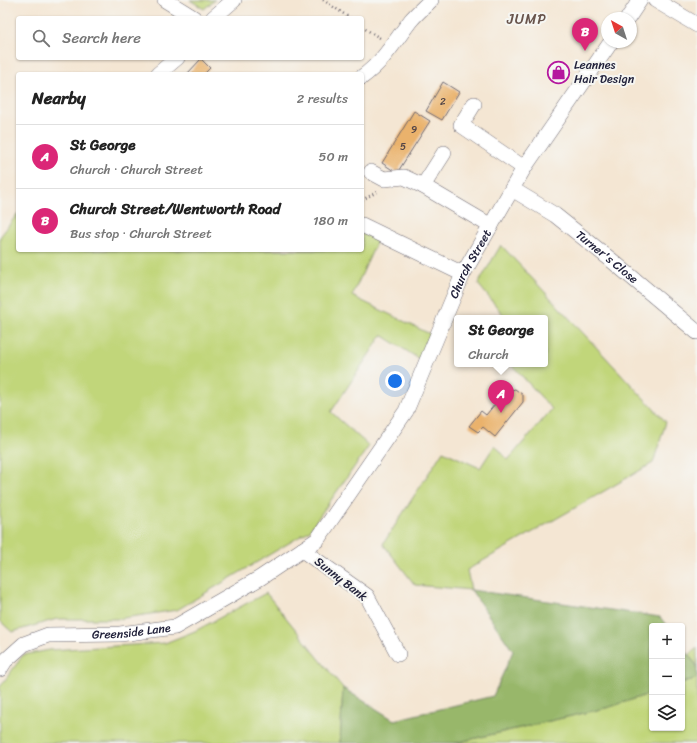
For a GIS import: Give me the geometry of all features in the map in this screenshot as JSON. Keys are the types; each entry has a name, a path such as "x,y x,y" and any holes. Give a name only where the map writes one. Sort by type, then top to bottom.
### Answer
{"street":[{"path":"166,0 191,16"},
{"path":"215,16 234,0"},
{"path":"364,76 374,68 412,19 431,0"},
{"path":"632,12 640,0"},
{"path":"654,0 697,25"},
{"name":"Church Street","path":"302,550 316,540 406,411 463,274 524,168 607,48"},
{"path":"160,72 175,60"},
{"path":"474,104 461,125 524,168"},
{"path":"423,186 444,153"},
{"path":"371,172 384,180 404,177 423,186 491,226"},
{"name":"Turner's Close","path":"512,189 555,215 697,332"},
{"path":"364,226 463,274"},
{"name":"Sunny Bank","path":"302,550 367,596 398,654"},
{"name":"Greenside Lane","path":"2,662 24,644 48,635 120,634 175,627 260,578 302,550"}],"path":[{"path":"323,0 347,16"},
{"path":"364,28 370,33"}],"green space":[{"path":"190,0 215,0 204,9"},
{"path":"16,216 16,252 364,252 364,234 377,241 352,296 430,334 419,359 382,335 331,412 369,446 309,531 177,610 117,619 57,619 12,632 0,621 0,237"},
{"path":"501,245 666,422 653,463 467,570 471,590 415,585 383,544 443,451 480,468 495,445 508,460 552,409 514,367 548,367 548,315 504,315 478,284"},
{"path":"471,590 660,617 665,623 649,623 649,694 610,707 455,743 340,743 343,688 394,720 493,696 513,651"},
{"path":"266,593 343,688 340,743 0,743 0,687 23,655 50,650 165,643 195,631"},
{"path":"697,648 697,666 689,655"},
{"path":"685,650 697,666 697,678 685,682"},
{"path":"697,678 697,743 455,743 610,707 649,694 649,731 685,731 685,682"}],"building":[{"path":"200,60 202,60 210,68 206,72 189,72"},
{"path":"443,82 459,92 442,120 426,111"},
{"path":"414,111 430,121 397,173 382,163"},
{"path":"515,389 523,395 523,402 495,437 483,427 478,432 469,426 481,411 486,415 505,392"}],"place":[{"name":"Church Street/Wentworth Road","path":"585,51"},
{"name":"Leannes Hair Design","path":"558,72"},
{"name":"St George","path":"501,413"}],"district":[{"name":"JUMP","path":"527,19"}]}
